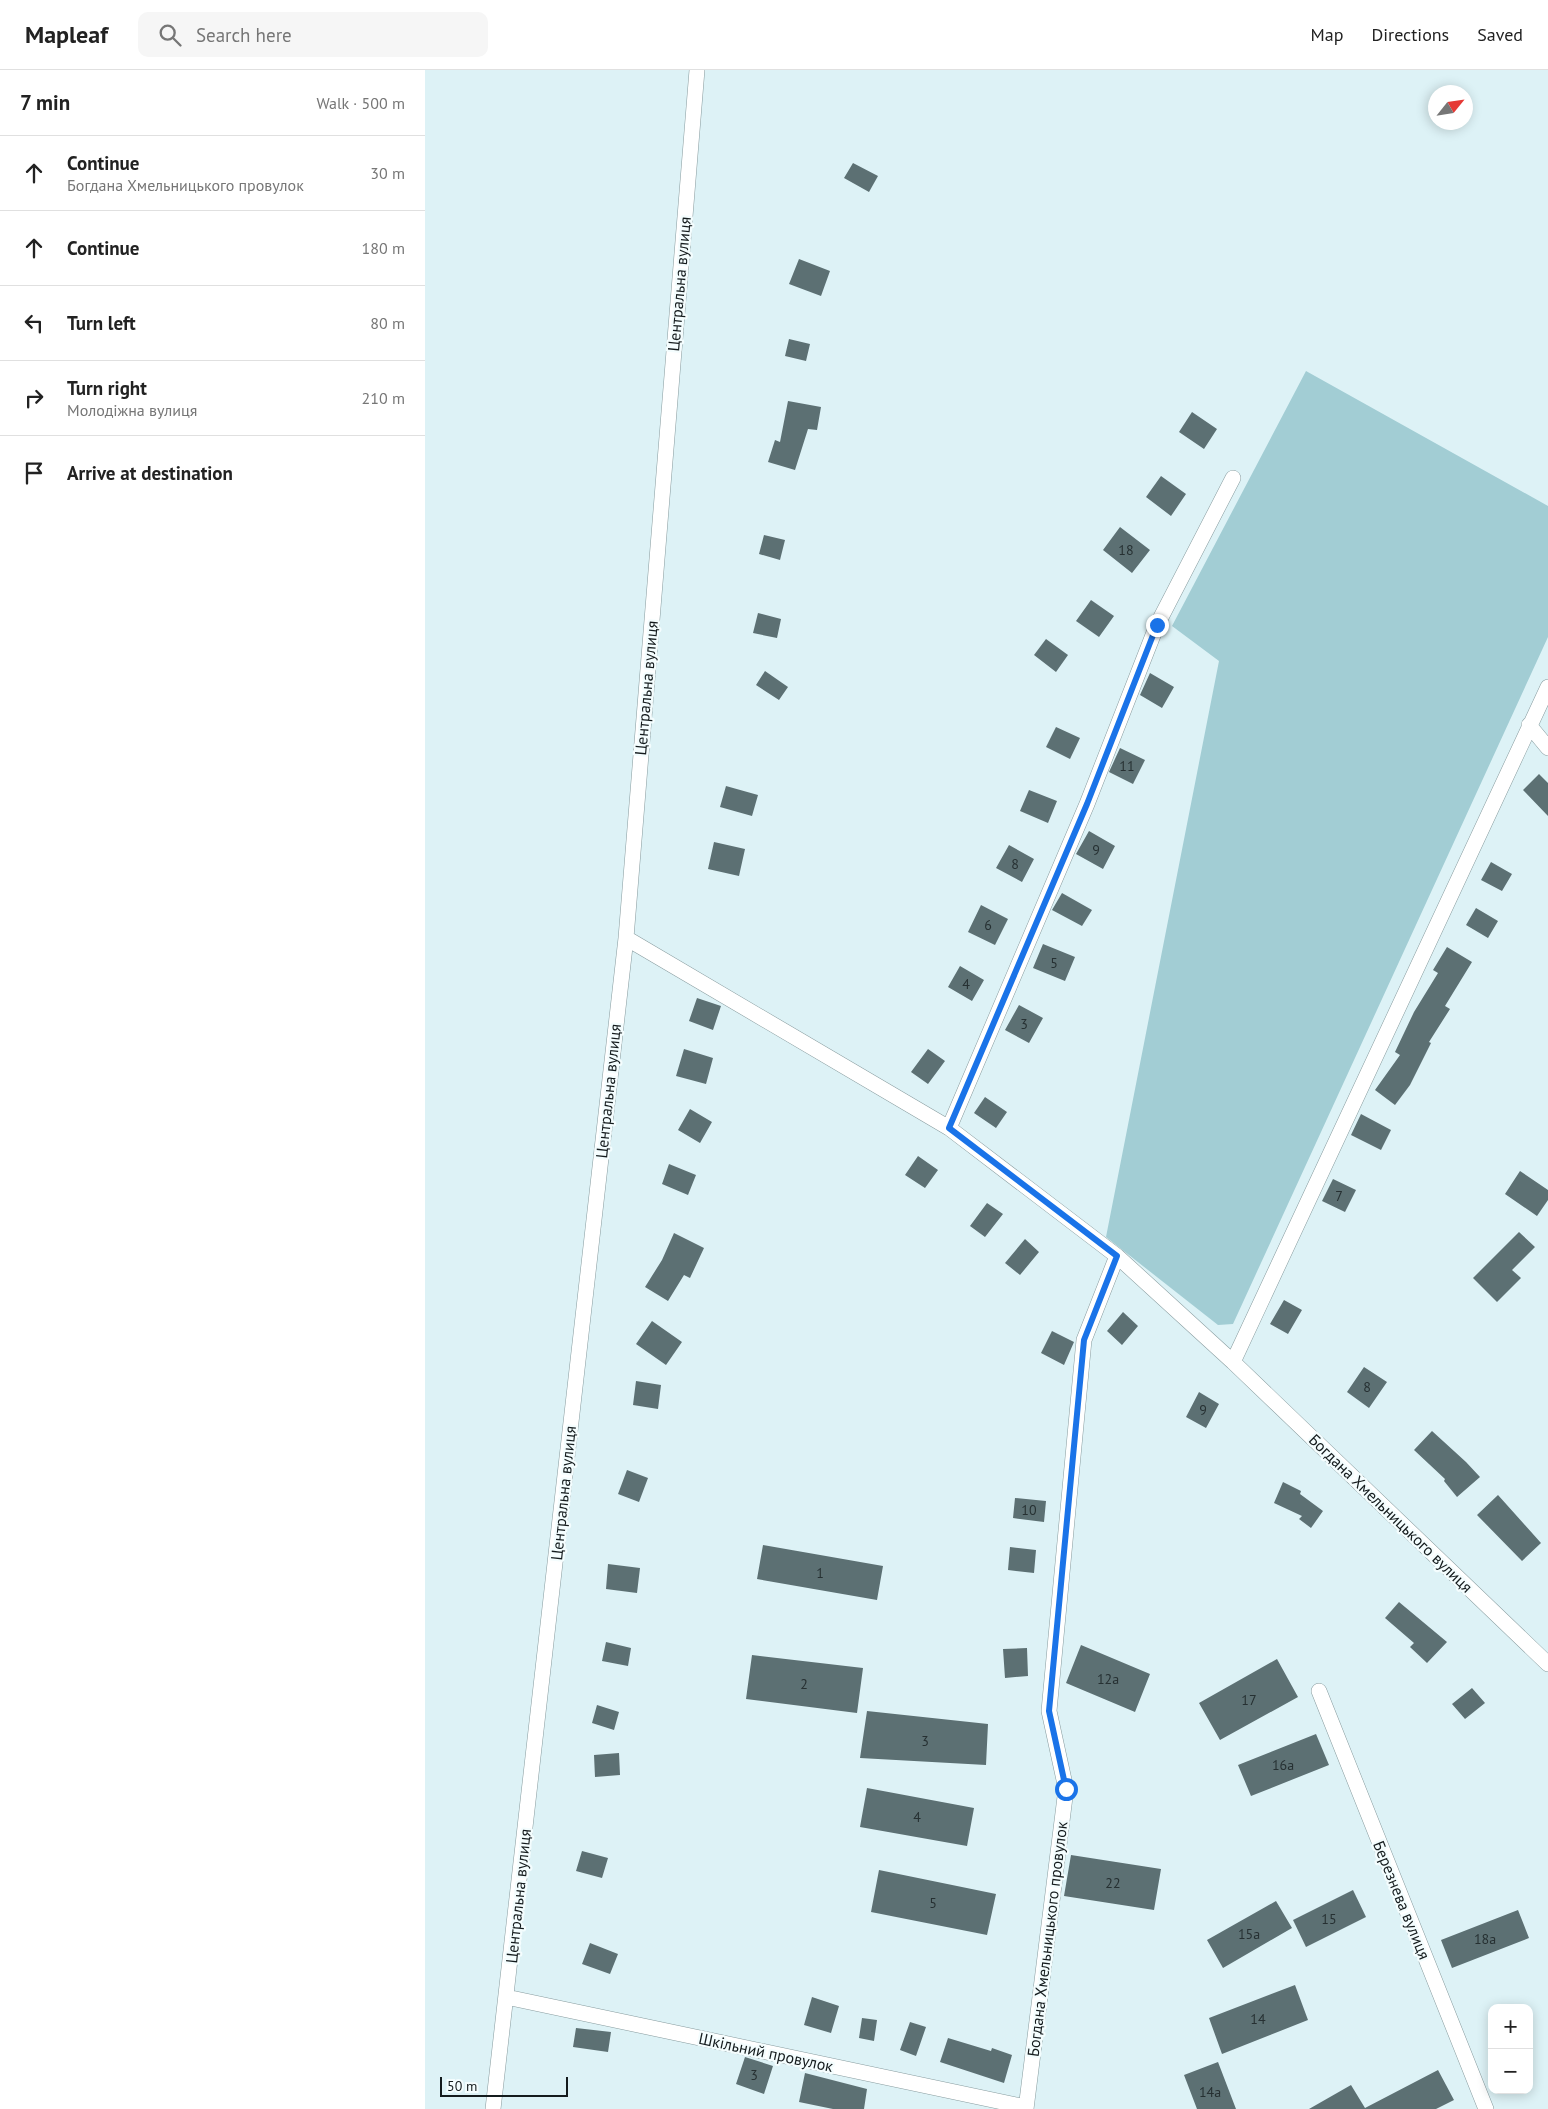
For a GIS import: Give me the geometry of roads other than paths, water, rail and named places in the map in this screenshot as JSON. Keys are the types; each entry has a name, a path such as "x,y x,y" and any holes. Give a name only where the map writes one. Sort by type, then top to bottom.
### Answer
{"street":[{"name":"Центральна вулиця","path":"493,2109 626,938 697,70"},
{"path":"949,1128 1087,804 1157,625 1233,478"},
{"path":"1233,1362 1548,687"},
{"path":"1529,725 1548,748"},
{"name":"Богдана Хмельницького вулиця","path":"626,938 949,1128 1117,1256 1233,1362 1548,1664"},
{"name":"Богдана Хмельницького провулок","path":"1026,2108 1066,1789 1049,1711 1084,1340 1117,1256"},
{"name":"Березнева вулиця","path":"1319,1691 1485,2109"},
{"name":"Шкільний провулок","path":"506,1997 1026,2108"}]}
